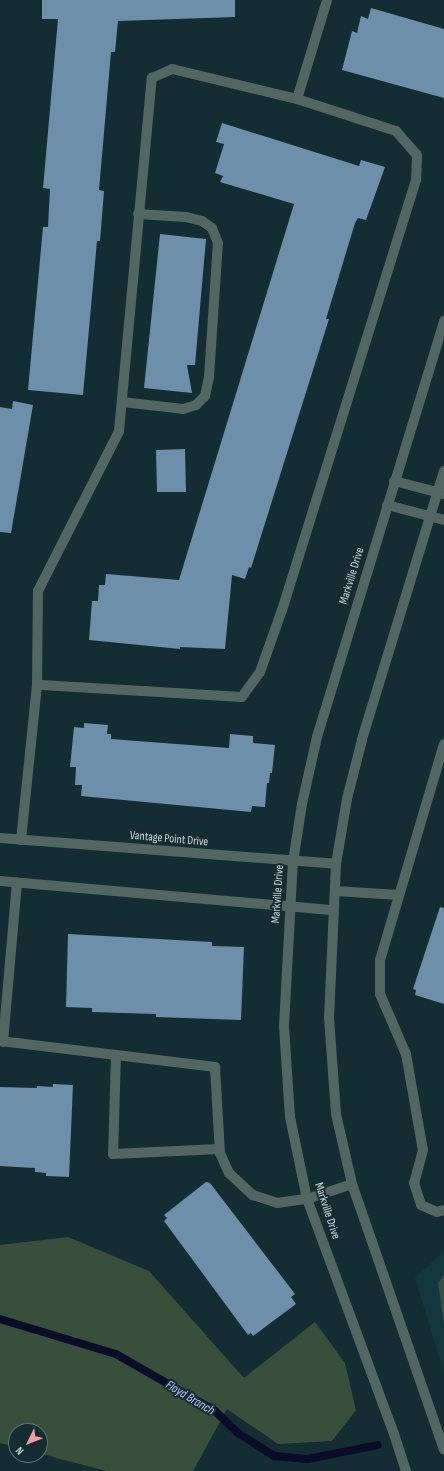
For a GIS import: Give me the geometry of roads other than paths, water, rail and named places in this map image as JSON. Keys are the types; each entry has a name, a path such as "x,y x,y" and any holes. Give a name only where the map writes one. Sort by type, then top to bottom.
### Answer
{"street":[{"path":"297,99 327,0"},
{"path":"21,840 37,685 38,591 119,431 138,214 152,78 172,68 297,99 396,131 418,155 416,180 282,610 260,672 242,697 37,685"},
{"path":"122,402 183,409 196,405 205,396 209,377 218,243 212,228 202,221 186,217 138,214"},
{"name":"Markville Drive","path":"406,1471 394,1434 307,1198 290,1117 284,1026 293,862 302,804 317,736 444,320"},
{"path":"444,471 441,493 430,516 362,740 347,799 336,864 329,1018 336,1114 352,1184 444,1448"},
{"path":"394,481 441,493"},
{"path":"387,505 444,520"},
{"path":"444,744 380,960 380,994 406,1054 423,1150 414,1183 421,1205 437,1212 444,1210"},
{"name":"Vantage Point Drive","path":"0,838 293,862 336,864"},
{"path":"0,882 334,910"},
{"path":"17,883 2,1042 215,1066 219,1149 230,1173 253,1195 277,1203 307,1198 352,1184"},
{"path":"335,891 399,895"},
{"path":"116,1055 113,1154 219,1149"}],"waterway":[{"name":"Floyd Branch","path":"0,1319 116,1354 215,1411 238,1433 274,1456 308,1459 378,1445"}]}
